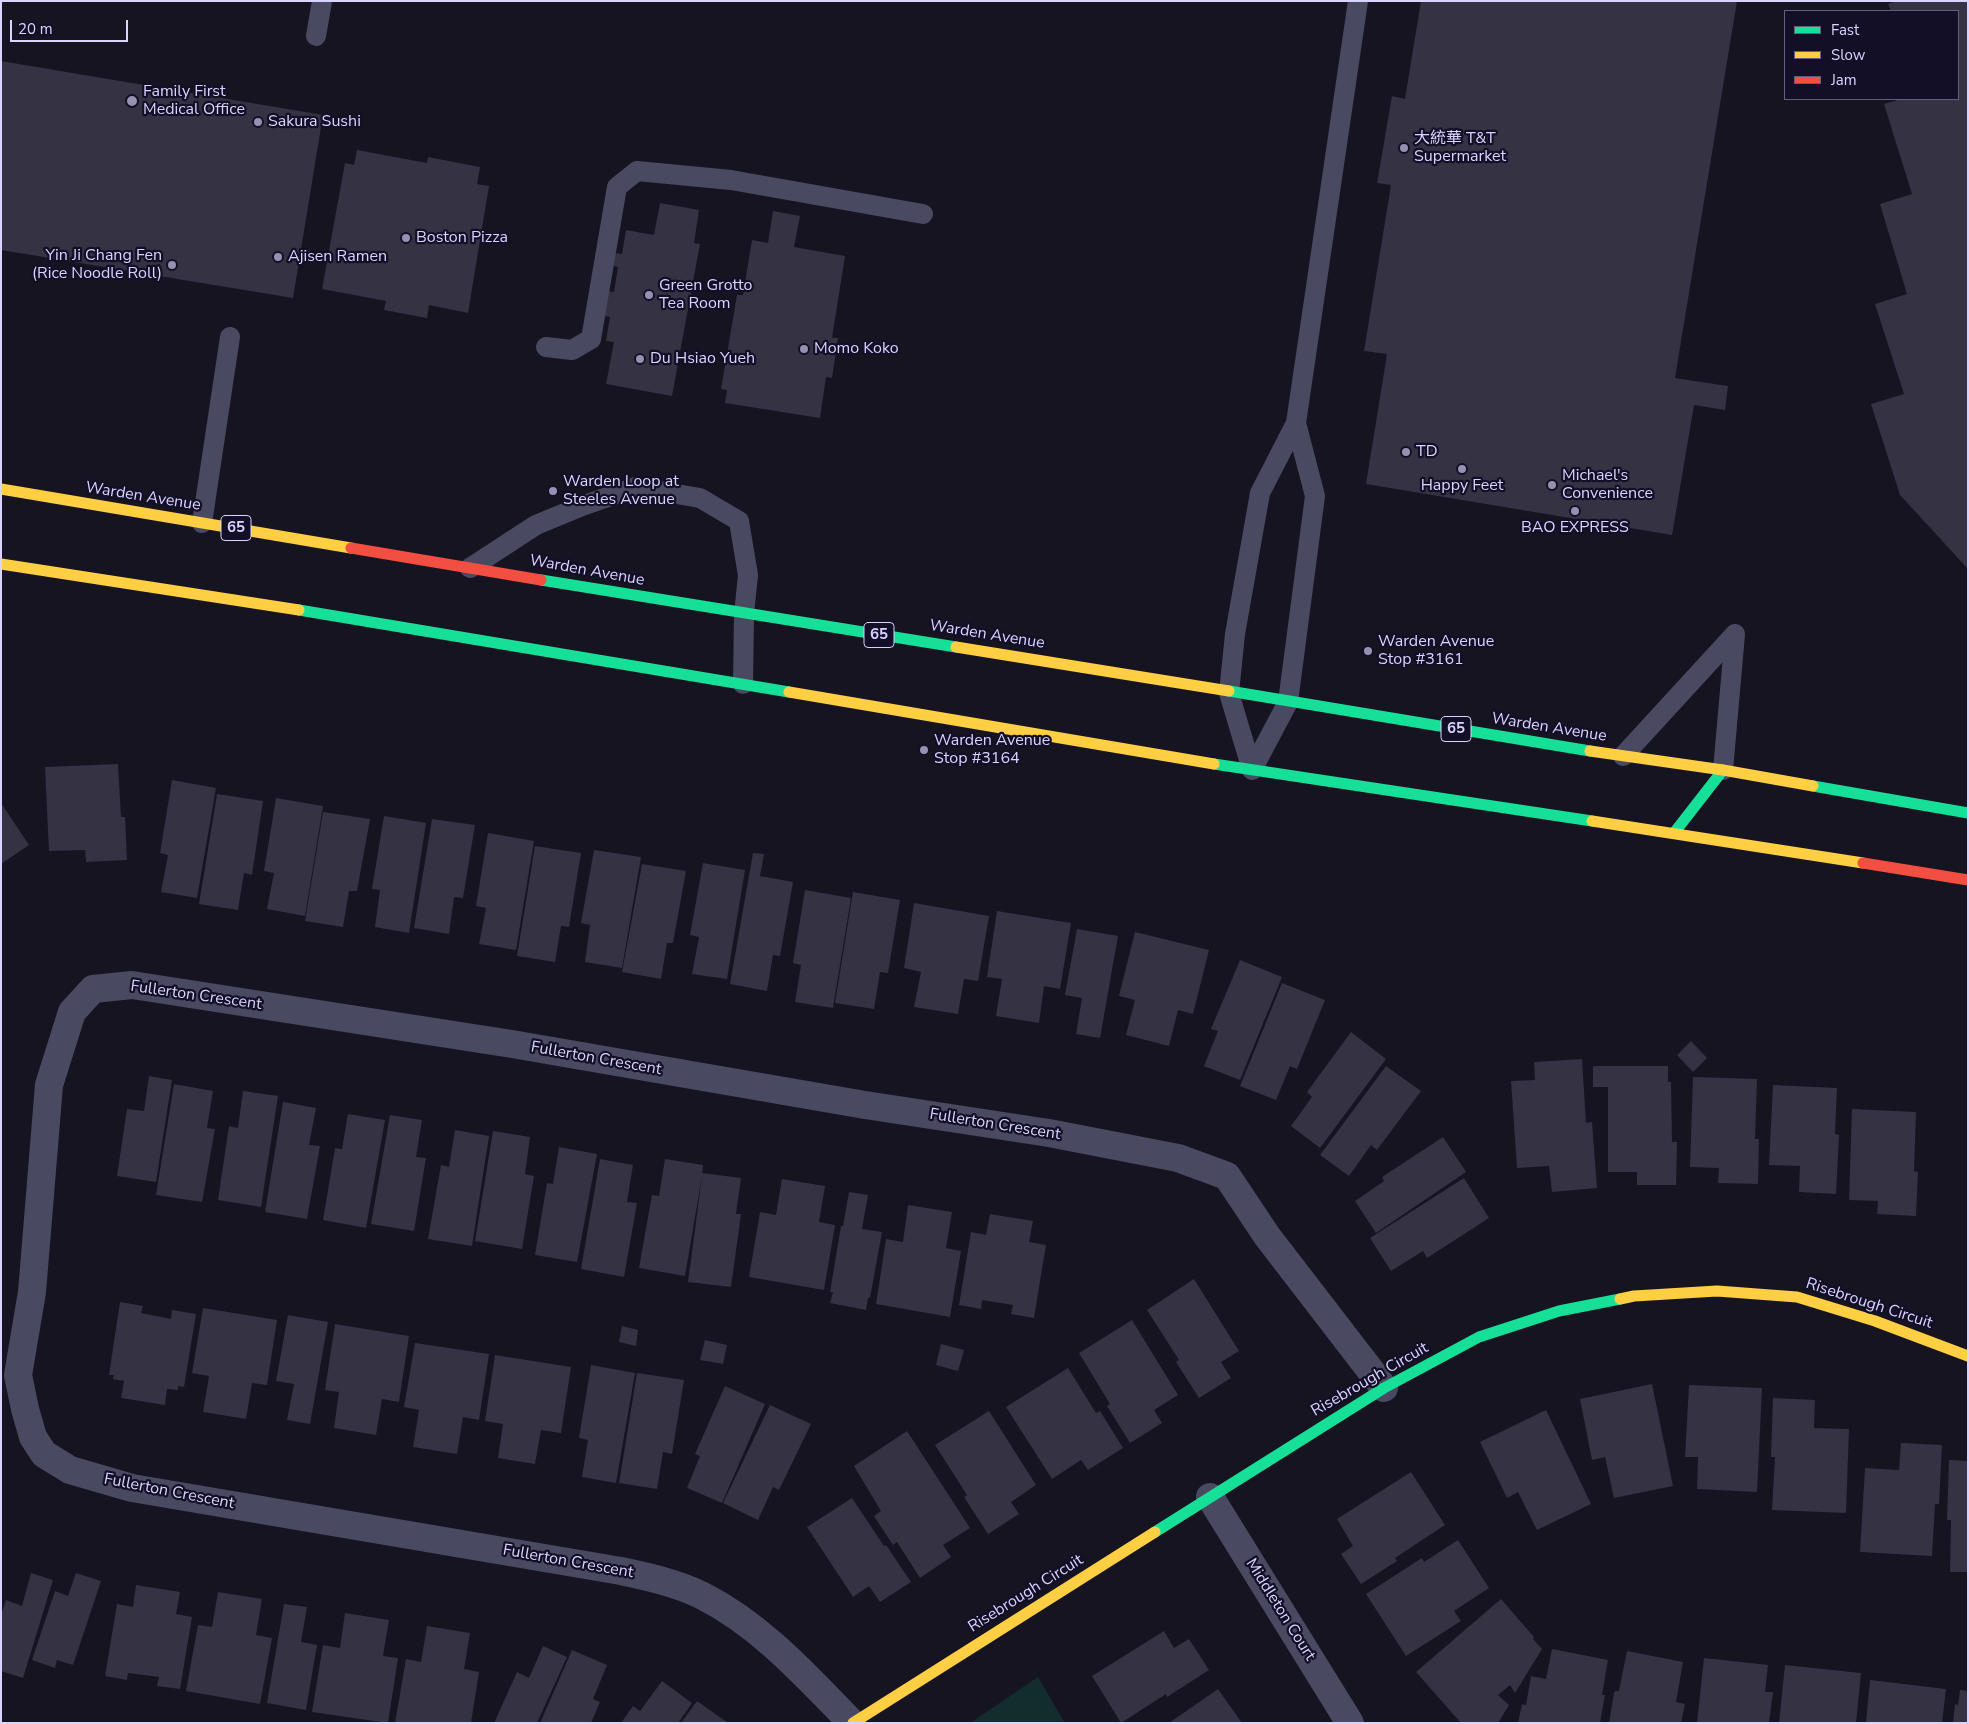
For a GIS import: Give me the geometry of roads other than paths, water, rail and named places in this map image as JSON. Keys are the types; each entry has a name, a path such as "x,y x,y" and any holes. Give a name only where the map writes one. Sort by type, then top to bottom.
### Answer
{"main road":[{"name":"Warden Avenue","path":"1,489 744,614 1171,681 1288,702 1623,756 1723,770 1968,812"},
{"path":"1,564 405,627 1157,755 1674,833 1968,880"},
{"path":"1674,833 1723,770"},
{"name":"Risebrough Circuit","path":"852,1723 1384,1388 1479,1337 1559,1311 1634,1296 1717,1291 1797,1296 1876,1321 1968,1356"}],"street":[{"name":"Fullerton Crescent","path":"852,1723 794,1663 737,1615 701,1595 668,1582 622,1571 132,1488 70,1470 44,1454 33,1437 18,1375 32,1292 49,1085 72,1012 93,989 132,985 512,1044 865,1105 1049,1133 1178,1158 1227,1176 1267,1236 1384,1388"},
{"name":"Middleton Court","path":"1210,1497 1350,1723"}],"lane":[{"path":"316,36 322,1"},
{"path":"1252,770 1229,692 1235,634 1260,493 1296,423 1358,1"},
{"path":"546,347 572,350 591,339 617,187 637,171 731,180 923,214"},
{"path":"202,523 230,337"},
{"path":"1252,770 1288,702 1316,496 1296,423"},
{"path":"470,568 536,525 636,487 700,498 739,521 748,575 744,614 743,684"},
{"path":"1623,756 1734,634 1723,770"}],"place":[{"name":"Family First Medical Office","path":"132,101"},
{"name":"Sakura Sushi","path":"258,122"},
{"name":"大統華 T&T Supermarket","path":"1404,148"},
{"name":"Boston Pizza","path":"406,238"},
{"name":"Ajisen Ramen","path":"278,257"},
{"name":"Yin Ji Chang Fen (Rice Noodle Roll)","path":"172,265"},
{"name":"Green Grotto Tea Room","path":"649,295"},
{"name":"Momo Koko","path":"804,349"},
{"name":"Du Hsiao Yueh","path":"640,359"},
{"name":"TD","path":"1406,452"},
{"name":"Happy Feet","path":"1462,469"},
{"name":"Michael's Convenience","path":"1552,485"},
{"name":"Warden Loop at Steeles Avenue","path":"553,491"},
{"name":"BAO EXPRESS","path":"1575,511"},
{"name":"Warden Avenue Stop #3161","path":"1368,651"},
{"name":"Warden Avenue Stop #3164","path":"924,750"}]}
